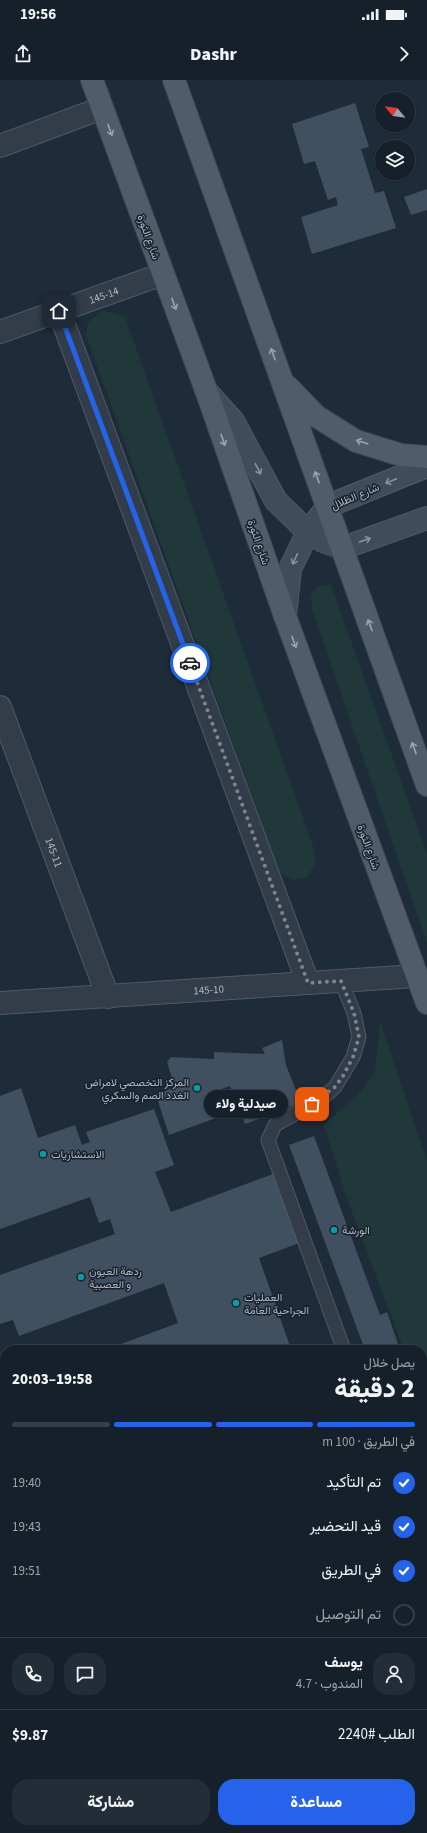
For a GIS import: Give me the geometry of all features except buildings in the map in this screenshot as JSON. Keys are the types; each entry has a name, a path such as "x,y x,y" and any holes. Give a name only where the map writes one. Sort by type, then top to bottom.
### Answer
{"main road":[{"name":"شارع الثورة","path":"92,80 206,390 285,616 427,1003"},
{"path":"174,80 427,784"},
{"path":"283,382 316,416 356,440 401,455 427,457"}],"street":[{"path":"0,146 102,108"},
{"name":"145-14","path":"0,332 163,274"},
{"path":"59,311 308,983"},
{"path":"206,390 233,421 276,501 308,532 323,541 342,548 427,518"},
{"name":"شارع الظلال","path":"285,616 290,569 308,532 328,506 427,466"},
{"name":"145-11","path":"0,707 108,997"},
{"name":"145-10","path":"0,1003 416,976"}],"lane":[{"path":"341,981 354,1013 359,1037 353,1057 335,1087 320,1100 275,1125 268,1140 342,1345"}],"green space":[{"path":"102,310 125,317 313,846 316,862 307,877 294,880 279,872 86,335 88,323"},
{"path":"331,585 427,854 427,943 312,609 311,596 318,586"},
{"path":"380,1021 427,1161 427,1345 402,1345 346,1196 324,1124 356,1097 375,1072"}],"way so far":[{"path":"190,663 308,983 341,981 354,1013 359,1037 353,1057 343,1076 335,1087 320,1100 312,1104"}],"place":[{"name":"المركز التخصصي لامراض الغدد الصم والسكري","path":"197,1088"},
{"name":"صيدلية ولاء","path":"312,1104"},
{"name":"الاستشاريات","path":"43,1154"},
{"name":"الورشة","path":"334,1230"},
{"name":"ردهة العيون و العصبية","path":"81,1277"},
{"name":"العمليات الجراحية العامة","path":"236,1303"}],"route":[{"path":"59,311 190,663"}]}
